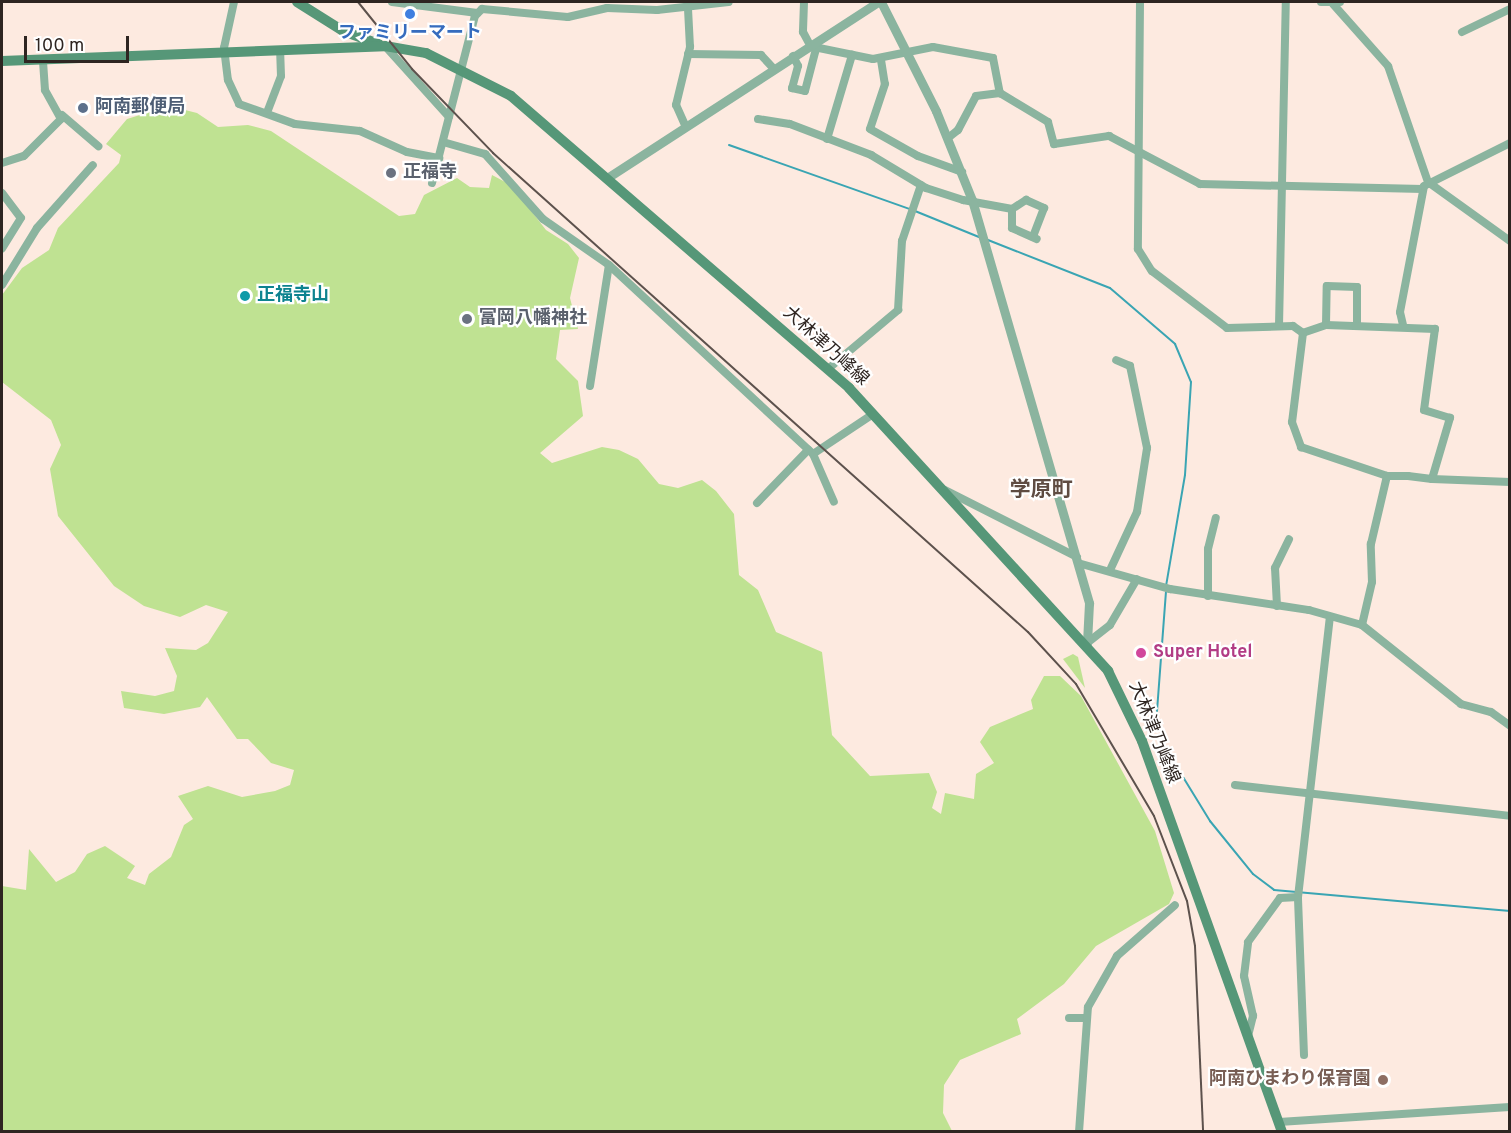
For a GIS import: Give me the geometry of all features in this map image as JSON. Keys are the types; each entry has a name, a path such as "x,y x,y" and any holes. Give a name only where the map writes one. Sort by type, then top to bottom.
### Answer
{"main road":[{"path":"297,2 343,31 385,46"},
{"name":"大林津乃峰線","path":"2,62 385,46 426,53 463,69 511,96 828,369 1087,643 1132,718 1281,1129"}],"street":[{"path":"234,2 225,53 228,81 239,104 268,110 295,123 360,131 407,152 439,158"},
{"path":"392,2 433,4 477,13"},
{"path":"432,183 477,13 485,4 566,17 614,5 688,8 729,2"},
{"path":"804,2 803,32 814,45 881,60 933,47 993,58 1000,93"},
{"path":"607,178 773,68 814,45 879,2 948,138 972,200 1078,560 1091,611 1087,643"},
{"path":"1140,2 1135,236 1152,271 1227,328 1279,326 1303,333 1326,325 1403,325 1435,328 1424,410 1450,418 1432,479"},
{"path":"1279,326 1286,2"},
{"path":"1321,2 1336,3 1388,66 1426,185 1400,312 1403,325"},
{"path":"685,125 676,110 676,85 688,54 688,8"},
{"path":"1462,32 1509,9"},
{"path":"793,56 798,66 792,88 805,91 814,45"},
{"path":"385,46 449,117"},
{"path":"268,110 280,76 280,51"},
{"path":"688,54 762,56 773,68"},
{"path":"827,139 852,55"},
{"path":"43,60 46,93 62,115 98,146"},
{"path":"881,60 885,84 870,129 918,156 962,172"},
{"path":"948,138 958,130 976,96 1000,93 1048,122 1054,144 1105,135 1200,184 1426,185 1509,143"},
{"path":"2,163 24,156 62,115"},
{"path":"758,119 790,124 887,163 921,185 1012,209 1026,200 1044,208 1035,238 1012,228 1012,209"},
{"path":"443,142 485,154 543,219 609,266 811,452 834,502"},
{"path":"2,285 37,228 93,165"},
{"path":"828,369 898,310 902,241 921,185"},
{"path":"1426,185 1509,241"},
{"path":"2,193 21,218 2,248"},
{"path":"590,386 609,266"},
{"path":"1326,325 1328,286 1357,287 1358,326"},
{"path":"1303,333 1292,422 1298,441 1387,476 1509,482"},
{"path":"1112,568 1137,512 1147,448 1130,366 1116,360"},
{"path":"756,503 811,452 873,414"},
{"path":"1362,625 1372,582 1371,544 1387,476"},
{"path":"942,488 1078,560 1112,568 1137,579 1208,596 1277,606 1362,625 1461,704 1491,712 1509,726"},
{"path":"1208,596 1208,549 1216,518"},
{"path":"1277,606 1275,568 1289,539"},
{"path":"1087,643 1110,625 1137,579"},
{"path":"1304,1055 1298,895 1330,617"},
{"path":"1235,785 1509,816"},
{"path":"1248,1036 1253,1016 1244,976 1248,942 1280,898 1298,895"},
{"path":"1079,1131 1087,1018 1116,956 1175,905"},
{"path":"1070,1018 1087,1018"},
{"path":"1281,1129 1509,1107"}],"green space":[{"path":"169,106 197,113 218,127 248,125 271,131 399,216 415,214 424,195 457,178 470,187 489,188 492,175 511,185 546,230 568,244 579,258 570,298 578,329 560,330 556,359 578,381 583,416 540,453 552,463 602,447 619,450 638,459 659,484 678,488 702,480 716,491 734,514 739,575 758,590 776,632 822,652 832,735 870,776 929,773 937,792 932,808 941,814 945,793 974,799 976,774 994,763 980,742 990,727 1033,709 1031,700 1044,676 1060,676 1081,696 1155,831 1174,893 1169,904 1096,946 1064,984 1017,1019 1021,1034 960,1060 944,1085 943,1113 952,1131 2,1131 2,886 26,890 29,849 56,882 75,872 87,854 105,846 135,866 127,878 145,885 149,874 171,857 184,825 193,819 178,796 208,786 242,797 275,791 290,785 294,770 271,763 248,739 237,739 207,697 200,707 164,714 124,708 121,691 155,696 174,691 177,676 165,648 196,650 208,643 228,612 206,605 180,617 144,606 114,586 58,516 50,469 61,445 51,420 2,382 2,295 22,268 49,250 58,228 119,163 121,155 106,144 127,119"},
{"path":"1073,654 1078,657 1085,688 1063,659"}],"waterway":[{"path":"729,145 910,209"},
{"path":"915,211 979,237"},
{"path":"988,240 1110,288 1175,344 1191,382 1185,475 1166,586"},
{"path":"1157,711 1166,592"},
{"path":"1183,777 1210,821 1253,874 1274,890 1510,911"}],"railway":[{"path":"358,2 412,69 493,153 1028,632 1076,684 1154,816 1187,901 1195,946 1203,1132"}],"place":[{"name":"ファミリーマート","path":"410,14"},
{"name":"阿南郵便局","path":"83,108"},
{"name":"正福寺","path":"391,173"},
{"name":"正福寺山","path":"245,296"},
{"name":"富岡八幡神社","path":"467,319"},
{"name":"Super Hotel","path":"1141,653"},
{"name":"阿南ひまわり保育園","path":"1383,1080"}],"district":[{"name":"学原町","path":"1041,491"}]}
